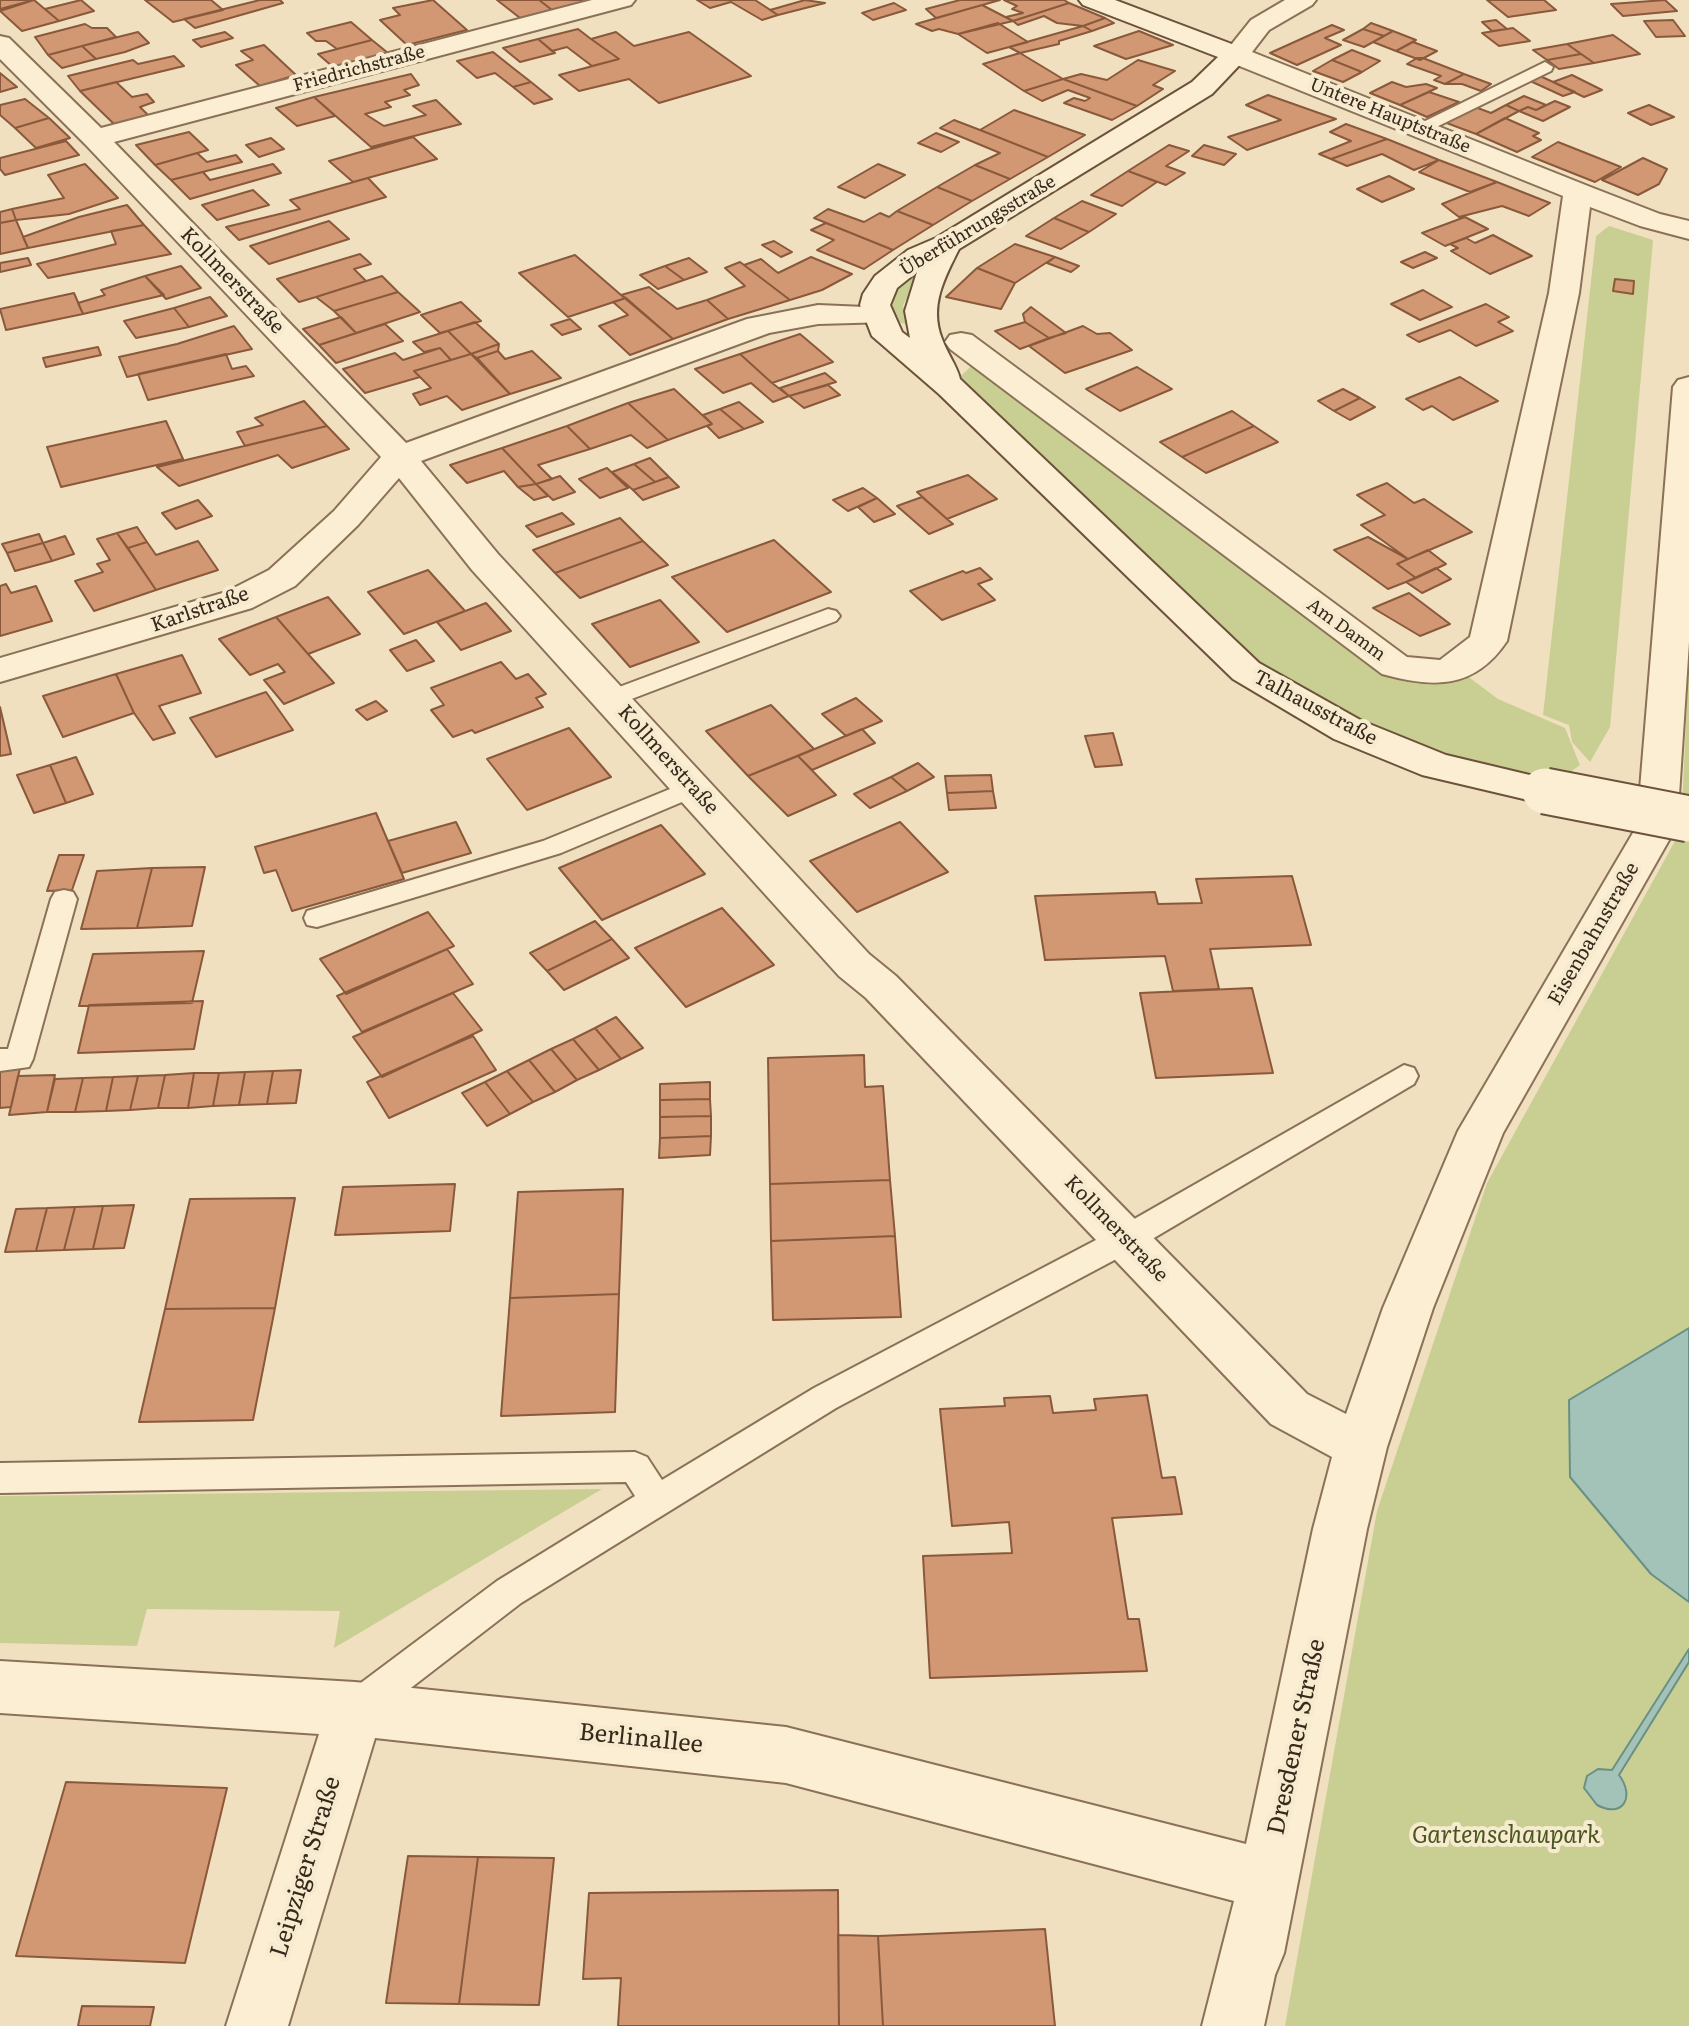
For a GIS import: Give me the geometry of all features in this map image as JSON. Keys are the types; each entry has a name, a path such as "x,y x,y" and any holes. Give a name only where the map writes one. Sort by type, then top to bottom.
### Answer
{"street":[{"name":"Friedrichstraße","path":"95,138 622,0"},
{"name":"Untere Hauptstraße","path":"1092,0 1650,220 1689,230"},
{"name":"Überführungsstraße","path":"878,315 875,305 886,282 919,256 947,244 1202,88 1236,55 1260,25 1303,0"},
{"name":"Kollmerstraße","path":"0,44 95,138 400,457 485,562 854,965 881,987 1289,1409 1361,1447"},
{"name":"Am Damm","path":"961,342 1395,666 1434,674 1458,669 1488,641 1564,293 1578,192"},
{"path":"925,342 919,310 922,293 947,244"},
{"path":"400,457 758,326 799,314 878,315 896,322 925,342"},
{"name":"Talhausstraße","path":"878,315 888,336 950,387 1246,671 1348,730 1436,766 1689,819"},
{"name":"Talhausstraße","path":"925,342 950,387"},
{"name":"Eisenbahnstraße","path":"1361,1447 1408,1308 1481,1131 1657,826 1689,387"},
{"name":"Karlstraße","path":"0,670 239,600 282,578 346,518 400,457"},
{"name":"Dresdener Straße","path":"1233,2026 1268,1880 1340,1529 1361,1447"},
{"name":"Berlinallee","path":"0,1687 355,1709 786,1755 1268,1880"},
{"name":"Leipziger Straße","path":"257,2026 355,1709"}],"lane":[{"path":"1420,128 1545,67"},
{"path":"612,698 828,616"},
{"path":"317,918 552,847 692,788"},
{"path":"0,1060 19,1059 64,899"},
{"path":"355,1709 509,1592 825,1398 1126,1239 1404,1076"},
{"path":"0,1478 635,1467 657,1501"}],"green space":[{"path":"1609,226 1653,240 1610,727 1590,762 1572,742 1569,725 1543,715 1596,236"},
{"path":"939,252 917,280 903,305 908,325 899,322 884,296"},
{"path":"982,355 1395,666 1458,669 1498,699 1565,728 1580,765 1545,791 1436,766 1246,671 950,387"},
{"name":"Gartenschaupark","path":"1689,659 1689,2026 1285,2026 1377,1511 1487,1183 1681,830"},
{"path":"602,1489 334,1648 340,1611 147,1609 137,1646 0,1643 0,1496"}],"water":[{"path":"1689,1328 1689,1602 1651,1574 1570,1477 1569,1400"},
{"path":"1689,1649 1689,1662 1619,1775 1626,1791 1624,1803 1614,1809 1597,1805 1584,1788 1587,1776 1598,1769 1612,1770"}],"building":[{"path":"0,0 34,0 0,9"},
{"path":"34,0 59,21 22,31 0,11"},
{"path":"81,0 94,11 59,21 45,9"},
{"path":"145,0 211,0 223,10 173,22"},
{"path":"260,0 280,0 283,3 195,28 184,19"},
{"path":"433,0 467,30 407,45 380,20 400,15 393,8"},
{"path":"497,0 539,0 552,10 520,18"},
{"path":"539,0 581,0 584,2 552,10"},
{"path":"697,0 755,0 778,15 762,20 731,2 710,8"},
{"path":"805,0 825,3 778,15 770,10"},
{"path":"960,0 1000,0 936,18 926,9"},
{"path":"1004,0 1064,0 1069,3 1013,21 1006,17 1023,13 1012,9 1017,6"},
{"path":"1487,0 1544,0 1556,10 1508,17"},
{"path":"1665,0 1677,11 1623,16 1611,4"},
{"path":"894,3 906,10 873,20 862,13"},
{"path":"1069,3 1105,18 1083,26 1057,23 1044,16 1018,25 1013,21"},
{"path":"982,5 1013,21 958,34 939,29 932,31 916,24"},
{"path":"1105,18 1114,23 1092,31 1083,26"},
{"path":"1496,20 1507,29 1492,31 1482,22"},
{"path":"1673,20 1685,36 1656,37 1644,21"},
{"path":"351,22 372,40 337,49 326,41 316,41 307,33"},
{"path":"998,23 1028,42 987,53 958,34"},
{"path":"1371,23 1393,31 1384,36 1363,29"},
{"path":"85,24 92,28 107,28 116,37 48,55 35,37"},
{"path":"1332,25 1344,30 1325,38 1341,45 1297,65 1270,53"},
{"path":"1083,26 1092,31 1059,41 1059,44 1020,53 1009,47"},
{"path":"1513,28 1530,41 1499,46 1482,33"},
{"path":"578,29 619,59 592,66 567,47 552,51 538,39"},
{"path":"1363,29 1384,36 1364,47 1343,40"},
{"path":"1139,31 1173,45 1126,59 1094,46"},
{"path":"1393,31 1416,40 1396,51 1373,42"},
{"path":"138,32 149,43 125,52 96,59 82,46"},
{"path":"225,32 233,38 201,47 193,40"},
{"path":"616,32 634,46 689,32 751,76 659,103 629,79 579,91 559,75 619,59 591,39"},
{"path":"1613,35 1640,54 1594,63 1567,44"},
{"path":"538,39 555,53 520,62 503,48"},
{"path":"372,40 388,53 333,67 318,54"},
{"path":"1413,42 1437,51 1420,60 1396,51"},
{"path":"1567,44 1581,54 1547,60 1533,50"},
{"path":"264,45 296,75 260,86 236,65 253,60 241,51"},
{"path":"82,46 96,59 62,68 48,55"},
{"path":"1352,50 1380,61 1362,72 1332,60"},
{"path":"493,52 531,82 513,87 495,73 477,78 457,61"},
{"path":"1020,53 1063,79 1024,91 983,64"},
{"path":"1581,54 1594,63 1559,69 1547,60"},
{"path":"174,56 184,66 80,91 68,76 133,60 138,64"},
{"path":"1417,58 1464,74 1445,84 1434,80 1441,76 1407,64"},
{"path":"1138,60 1175,71 1153,85 1163,89 1137,106 1063,79 1081,74 1107,80"},
{"path":"1332,60 1362,72 1343,82 1313,71"},
{"path":"0,73 17,87 0,92"},
{"path":"411,74 419,85 404,90 410,95 385,102 391,107 365,114 384,126 426,115 413,106 436,100 461,124 371,147 314,97"},
{"path":"1464,74 1491,84 1481,91 1462,84 1445,84"},
{"path":"1572,75 1602,90 1584,97 1553,82"},
{"path":"1540,76 1575,92 1563,96 1528,80"},
{"path":"1063,79 1137,106 1112,120 1064,103 1074,98 1085,101 1090,98 1068,90 1042,101 1024,91"},
{"path":"116,82 132,97 147,94 154,102 140,107 148,115 114,124 80,91"},
{"path":"531,82 552,99 534,104 513,87"},
{"path":"1392,82 1406,87 1426,84 1437,88 1400,105 1370,93"},
{"path":"1429,92 1459,102 1427,117 1400,105"},
{"path":"1268,95 1336,119 1247,150 1228,137 1281,120 1246,105"},
{"path":"1524,96 1546,105 1536,110 1528,107 1519,111 1506,105"},
{"path":"314,97 335,116 297,126 276,108"},
{"path":"25,99 49,118 15,128 0,115 0,105"},
{"path":"1555,101 1570,107 1543,121 1519,111 1528,107 1536,110"},
{"path":"1506,105 1519,111 1476,134 1444,122 1475,107 1491,113"},
{"path":"1649,105 1674,117 1651,125 1628,113"},
{"path":"1014,110 1085,135 1048,157 980,130"},
{"path":"49,118 70,138 36,148 15,128"},
{"path":"1505,118 1539,133 1533,136 1541,140 1517,152 1476,134"},
{"path":"954,120 1048,157 1010,179 975,165 1000,153 940,128"},
{"path":"1346,124 1387,139 1331,159 1319,154 1351,141 1330,132"},
{"path":"189,132 208,150 155,165 136,145"},
{"path":"936,133 959,142 941,152 918,143"},
{"path":"413,137 437,159 353,182 329,161"},
{"path":"271,138 284,149 259,157 246,145"},
{"path":"1387,139 1439,160 1414,170 1382,154 1347,166 1331,159"},
{"path":"66,141 79,155 5,175 0,169 0,158"},
{"path":"1558,142 1621,167 1595,182 1532,157"},
{"path":"1169,145 1189,151 1166,166 1185,173 1166,185 1128,171"},
{"path":"1204,145 1236,154 1224,165 1192,156"},
{"path":"197,153 207,162 236,155 242,162 171,180 155,165"},
{"path":"1643,158 1667,169 1659,184 1638,195 1602,180"},
{"path":"1439,160 1497,182 1470,192 1419,172"},
{"path":"85,164 118,198 69,214 16,220 12,209 64,198 48,175"},
{"path":"273,164 281,173 190,199 171,180 203,172 210,180"},
{"path":"878,164 905,175 865,198 838,187"},
{"path":"975,165 1010,179 972,201 937,187"},
{"path":"1128,171 1157,182 1122,206 1091,195"},
{"path":"1389,176 1414,189 1382,202 1357,189"},
{"path":"368,178 386,197 239,240 226,227 300,209 290,200"},
{"path":"1497,182 1550,203 1529,216 1502,206 1459,217 1442,204"},
{"path":"937,187 972,201 933,225 897,211"},
{"path":"253,190 269,205 217,220 202,205"},
{"path":"1082,201 1116,214 1089,232 1054,218"},
{"path":"127,205 144,225 28,248 23,237 79,217"},
{"path":"12,209 16,220 0,223 0,212"},
{"path":"828,209 864,222 880,213 889,217 897,211 933,225 893,250 814,218"},
{"path":"1465,217 1488,229 1445,246 1422,233"},
{"path":"1054,218 1089,232 1061,249 1026,236"},
{"path":"16,220 28,248 0,254 0,223"},
{"path":"329,221 349,239 269,264 250,246"},
{"path":"826,223 893,250 864,269 817,250 834,240 811,230"},
{"path":"144,225 171,254 48,278 37,264 116,244 111,231"},
{"path":"1493,235 1532,256 1490,274 1451,251 1458,248 1450,244 1466,238 1475,243"},
{"path":"774,241 792,252 781,257 762,245"},
{"path":"1015,244 1055,257 1015,283 977,268"},
{"path":"1425,252 1437,258 1413,268 1401,262"},
{"path":"360,254 371,264 354,269 366,281 316,297 299,302 277,279"},
{"path":"575,255 626,298 568,317 519,273"},
{"path":"811,257 852,274 822,290 790,300 744,265 761,259 778,273"},
{"path":"1055,257 1079,266 1071,272 1047,263"},
{"path":"28,258 31,265 0,272 0,263"},
{"path":"689,258 707,272 684,280 665,266"},
{"path":"740,262 790,300 728,319 707,300 745,286 725,268"},
{"path":"181,266 201,288 166,299 145,276"},
{"path":"665,266 684,280 658,289 640,275"},
{"path":"977,268 1015,283 1001,309 946,297"},
{"path":"145,276 164,295 83,314 78,303 105,295 101,290"},
{"path":"382,276 398,292 334,311 316,297"},
{"path":"1615,279 1634,281 1633,294 1613,291"},
{"path":"649,287 677,309 707,300 728,319 673,339 621,295"},
{"path":"1423,290 1452,307 1420,320 1391,304"},
{"path":"398,292 420,312 356,333 334,311"},
{"path":"74,293 83,314 6,330 0,309"},
{"path":"210,297 227,316 189,327 174,308"},
{"path":"626,298 673,339 630,355 599,326 628,315 613,302"},
{"path":"461,302 481,321 440,333 421,315"},
{"path":"1486,304 1509,317 1498,322 1513,331 1476,346 1450,330 1419,342 1407,335"},
{"path":"1031,307 1066,333 1049,338 1025,322 1023,314"},
{"path":"174,308 189,327 136,338 124,321"},
{"path":"341,317 356,333 319,345 303,329"},
{"path":"570,319 581,329 562,335 551,325"},
{"path":"475,322 499,344 471,354 448,331"},
{"path":"1025,322 1049,338 1020,349 995,331"},
{"path":"385,324 403,341 336,363 319,345"},
{"path":"234,326 252,349 127,377 119,357 177,344"},
{"path":"1083,326 1097,334 1110,333 1132,350 1065,373 1029,346"},
{"path":"448,331 471,354 451,360 440,348 424,352 413,342"},
{"path":"800,334 833,362 772,383 740,354"},
{"path":"499,344 498,351 477,358 471,354"},
{"path":"98,347 101,355 46,367 43,358"},
{"path":"440,348 451,360 414,371 420,377 365,393 343,369 395,353 403,360"},
{"path":"498,351 505,359 532,351 561,378 510,394 477,358"},
{"path":"226,354 232,369 246,366 254,376 148,400 138,374"},
{"path":"471,354 510,394 462,410 447,396 420,405 413,394 431,388 414,371"},
{"path":"740,354 789,396 773,402 751,383 723,393 695,369"},
{"path":"1137,367 1172,389 1120,411 1086,389"},
{"path":"825,373 836,382 789,396 780,388"},
{"path":"1460,377 1498,401 1453,420 1432,406 1423,410 1406,399"},
{"path":"828,385 840,395 804,408 789,396"},
{"path":"674,389 712,424 668,440 628,403"},
{"path":"1343,389 1360,398 1334,411 1318,401"},
{"path":"1360,398 1375,407 1350,420 1334,411"},
{"path":"304,401 327,426 245,446 237,432 263,425 255,418"},
{"path":"739,402 763,422 744,429 720,409"},
{"path":"628,403 668,440 647,448 631,435 590,449 567,426"},
{"path":"720,409 744,429 719,438 707,426 712,424 703,415"},
{"path":"1232,411 1254,426 1182,457 1160,442"},
{"path":"166,421 183,459 61,487 47,447"},
{"path":"327,426 349,449 292,468 278,455 179,486 157,467"},
{"path":"567,426 590,449 538,465 552,479 536,484 502,448"},
{"path":"1254,426 1278,442 1206,473 1182,457"},
{"path":"502,448 536,484 518,487 504,471 467,483 450,465"},
{"path":"650,458 669,477 655,482 634,464"},
{"path":"634,464 655,482 633,490 612,472"},
{"path":"607,468 628,488 600,498 579,479"},
{"path":"968,475 997,499 947,519 917,492"},
{"path":"560,476 575,492 553,500 536,484"},
{"path":"669,477 679,487 643,500 633,490"},
{"path":"1387,483 1414,503 1424,499 1472,532 1408,559 1361,525 1385,515 1357,495"},
{"path":"536,484 548,496 534,500 518,487"},
{"path":"863,488 877,498 848,511 833,500"},
{"path":"922,497 953,524 929,534 897,506"},
{"path":"877,498 895,514 874,522 858,507"},
{"path":"198,500 212,516 176,529 162,513"},
{"path":"562,513 574,524 537,537 526,526"},
{"path":"620,518 643,541 555,573 533,550"},
{"path":"137,527 147,542 128,548 117,533"},
{"path":"117,533 156,590 94,611 75,581 103,572 97,564 110,560 97,539"},
{"path":"39,534 43,543 7,553 2,544"},
{"path":"65,536 74,554 52,561 43,543"},
{"path":"1368,537 1408,559 1397,564 1416,578 1388,589 1334,550"},
{"path":"774,540 831,592 727,632 672,577"},
{"path":"198,541 218,570 156,590 128,548 147,542 156,555"},
{"path":"643,541 668,565 580,598 555,573"},
{"path":"43,543 52,561 15,571 7,553"},
{"path":"1428,550 1446,564 1416,578 1397,564"},
{"path":"980,568 992,579 978,584 995,600 942,620 910,591 963,571 966,573"},
{"path":"1436,568 1451,579 1422,593 1406,582"},
{"path":"428,570 465,611 404,634 368,592"},
{"path":"6,584 11,593 36,586 52,621 0,636 0,586"},
{"path":"1409,593 1450,624 1420,636 1373,608"},
{"path":"328,597 360,634 308,654 276,617"},
{"path":"660,600 699,642 630,667 592,624"},
{"path":"486,603 511,631 461,650 437,622"},
{"path":"276,617 334,683 284,704 264,680 285,672 278,664 250,675 219,639"},
{"path":"416,640 434,661 407,671 390,650"},
{"path":"182,655 201,693 159,706 175,733 153,740 134,713 116,674"},
{"path":"501,662 516,679 528,674 546,694 536,698 543,707 475,733 472,730 453,737 431,710 444,705 431,688"},
{"path":"116,674 134,713 63,737 43,696"},
{"path":"266,692 293,730 216,757 190,718"},
{"path":"856,698 882,721 846,736 822,714"},
{"path":"376,701 387,711 367,720 356,710"},
{"path":"771,705 814,749 748,776 706,731"},
{"path":"0,707 11,754 0,756"},
{"path":"569,728 611,777 527,810 487,759"},
{"path":"862,729 875,743 812,770 798,756"},
{"path":"1113,733 1122,765 1095,767 1085,736"},
{"path":"798,756 836,795 788,816 748,776"},
{"path":"76,757 93,794 66,803 50,765"},
{"path":"918,763 934,777 907,791 891,777"},
{"path":"50,765 66,803 34,813 17,775"},
{"path":"991,775 993,791 947,793 945,776"},
{"path":"891,777 907,791 870,808 854,794"},
{"path":"993,791 996,808 949,810 947,793"},
{"path":"376,813 404,879 292,911 276,870 264,873 255,847"},
{"path":"456,822 471,853 402,873 388,841"},
{"path":"900,822 948,872 857,912 810,861"},
{"path":"661,825 705,874 602,920 559,868"},
{"path":"59,855 84,855 72,890 47,891"},
{"path":"205,867 192,926 137,928 152,868"},
{"path":"152,868 137,928 81,929 97,871"},
{"path":"1292,876 1311,945 1210,949 1219,989 1173,991 1165,956 1045,960 1035,896 1155,892 1158,904 1202,903 1196,879"},
{"path":"722,908 774,965 686,1007 635,948"},
{"path":"428,912 454,946 346,994 320,959"},
{"path":"595,921 612,939 547,971 530,953"},
{"path":"612,939 629,958 564,990 547,971"},
{"path":"447,949 473,984 362,1032 337,996"},
{"path":"204,951 192,1003 79,1006 93,954"},
{"path":"1252,988 1273,1073 1156,1078 1140,993"},
{"path":"453,993 482,1030 382,1077 353,1037"},
{"path":"203,1001 194,1049 78,1053 89,1005"},
{"path":"616,1017 643,1048 621,1059 595,1028"},
{"path":"595,1028 621,1059 599,1070 573,1039"},
{"path":"473,1036 496,1070 389,1118 367,1082"},
{"path":"573,1039 599,1070 577,1080 551,1049"},
{"path":"551,1049 577,1080 555,1092 529,1060"},
{"path":"864,1055 865,1087 883,1086 890,1180 770,1184 768,1058"},
{"path":"529,1060 555,1092 533,1102 507,1071"},
{"path":"21,1064 11,1107 0,1108 0,1065"},
{"path":"301,1070 296,1103 267,1104 273,1071"},
{"path":"273,1071 267,1104 239,1105 245,1072"},
{"path":"507,1071 533,1102 510,1114 485,1082"},
{"path":"245,1072 239,1105 213,1106 219,1073"},
{"path":"194,1073 219,1073 213,1106 188,1108"},
{"path":"194,1073 188,1108 158,1108 165,1075"},
{"path":"55,1075 47,1112 9,1115 18,1076"},
{"path":"165,1075 158,1108 130,1110 138,1076"},
{"path":"138,1076 130,1110 106,1111 113,1077"},
{"path":"113,1077 106,1111 75,1112 83,1078"},
{"path":"83,1078 75,1112 47,1112 55,1079"},
{"path":"485,1082 510,1114 487,1126 462,1093"},
{"path":"710,1082 710,1099 660,1100 660,1084"},
{"path":"710,1099 711,1116 660,1117 660,1100"},
{"path":"711,1116 711,1136 660,1138 660,1117"},
{"path":"711,1136 710,1155 659,1158 660,1138"},
{"path":"890,1180 895,1236 771,1241 770,1184"},
{"path":"455,1184 450,1231 335,1235 343,1187"},
{"path":"623,1189 619,1294 510,1298 518,1192"},
{"path":"295,1198 275,1308 165,1309 190,1199"},
{"path":"134,1205 124,1248 93,1249 103,1206"},
{"path":"103,1206 93,1249 64,1250 75,1207"},
{"path":"75,1207 64,1250 36,1251 47,1208"},
{"path":"47,1208 36,1251 5,1252 16,1209"},
{"path":"895,1236 901,1317 773,1320 771,1241"},
{"path":"619,1294 615,1412 501,1416 510,1298"},
{"path":"275,1308 253,1420 139,1422 165,1309"},
{"path":"1147,1395 1162,1478 1175,1477 1182,1514 1112,1518 1128,1619 1139,1619 1147,1671 930,1678 923,1556 1012,1553 1009,1522 952,1526 940,1409 1005,1406 1004,1398 1050,1396 1053,1413 1096,1410 1094,1399"},
{"path":"66,1782 227,1788 185,1963 16,1956"},
{"path":"408,1856 478,1857 459,2004 386,2003"},
{"path":"478,1857 554,1858 539,2005 459,2004"},
{"path":"838,1890 839,2026 618,2026 621,1978 583,1979 589,1893"},
{"path":"1045,1929 1055,2026 883,2026 878,1936"},
{"path":"838,1935 878,1936 883,2026 839,2026"},
{"path":"82,2006 154,2007 150,2026 78,2026"}]}
